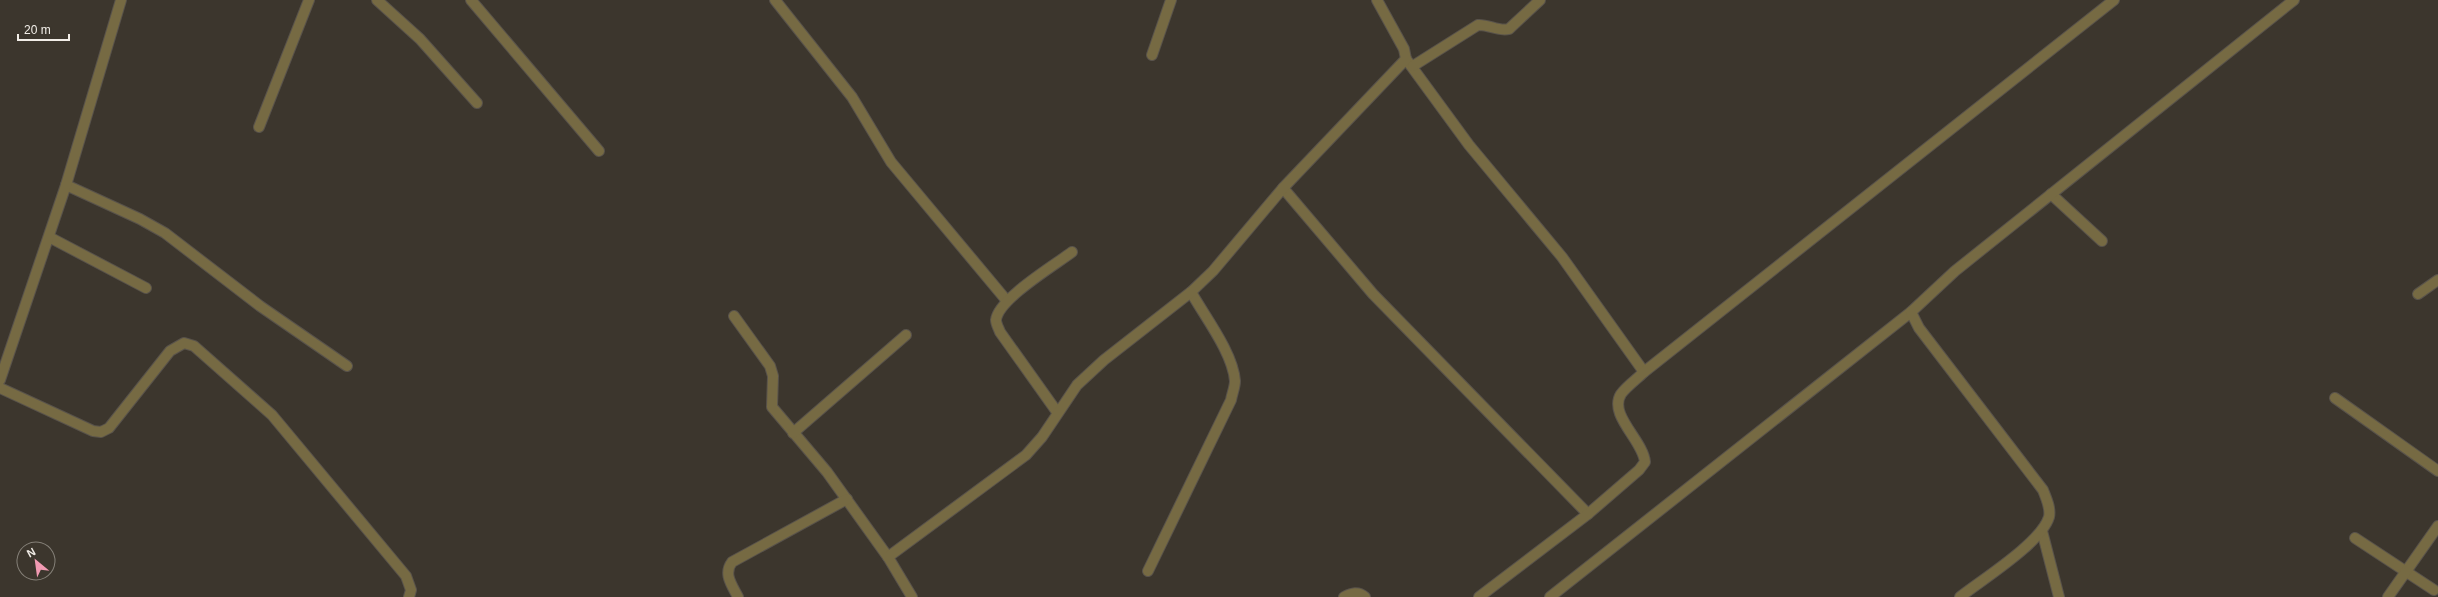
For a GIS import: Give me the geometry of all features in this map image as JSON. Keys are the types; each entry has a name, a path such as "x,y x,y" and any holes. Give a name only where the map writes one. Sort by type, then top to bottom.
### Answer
{"street":[{"path":"0,380 66,185 121,0"},
{"path":"259,127 309,0"},
{"path":"377,0 420,40 477,104"},
{"path":"471,0 599,151"},
{"path":"775,0 852,97 891,162 1007,301"},
{"path":"1152,55 1171,0"},
{"path":"1377,0 1410,63 1469,145 1562,257 1644,372"},
{"path":"888,557 1026,455 1042,436 1057,412 1077,385 1104,360 1191,292 1213,271 1283,188 1410,63 1478,25 1487,25 1499,29 1509,29 1540,0"},
{"path":"1479,597 1588,514 1639,470 1645,462 1644,452 1620,415 1617,403 1622,394 1644,372 2114,0"},
{"path":"1550,597 1911,312 1915,305 1955,271 2294,0"},
{"path":"66,185 140,219 165,233 260,306 348,366"},
{"path":"1283,188 1373,294 1588,514"},
{"path":"2051,194 2102,241"},
{"path":"49,237 146,288"},
{"path":"1057,412 1000,332 996,321 999,312 1007,301 1072,252"},
{"path":"2418,294 2438,280"},
{"path":"1148,571 1231,400 1235,382 1232,367 1221,343 1191,292"},
{"path":"1911,312 1919,328 2043,490 2048,502 2050,515 2042,531 1960,597"},
{"path":"734,316 770,366 773,376 772,407 827,472 847,499 888,557 912,597"},
{"path":"793,433 906,335"},
{"path":"0,388 93,431 101,432 109,428 170,351 184,343 194,346 272,415 298,445 406,576 412,590 409,597"},
{"path":"2335,398 2438,471"},
{"path":"738,597 728,576 727,569 732,562 847,499"},
{"path":"2388,597 2438,526"},
{"path":"2042,531 2059,597"},
{"path":"2355,538 2434,590"},
{"path":"1344,597 1353,593 1361,594 1365,597"}]}
